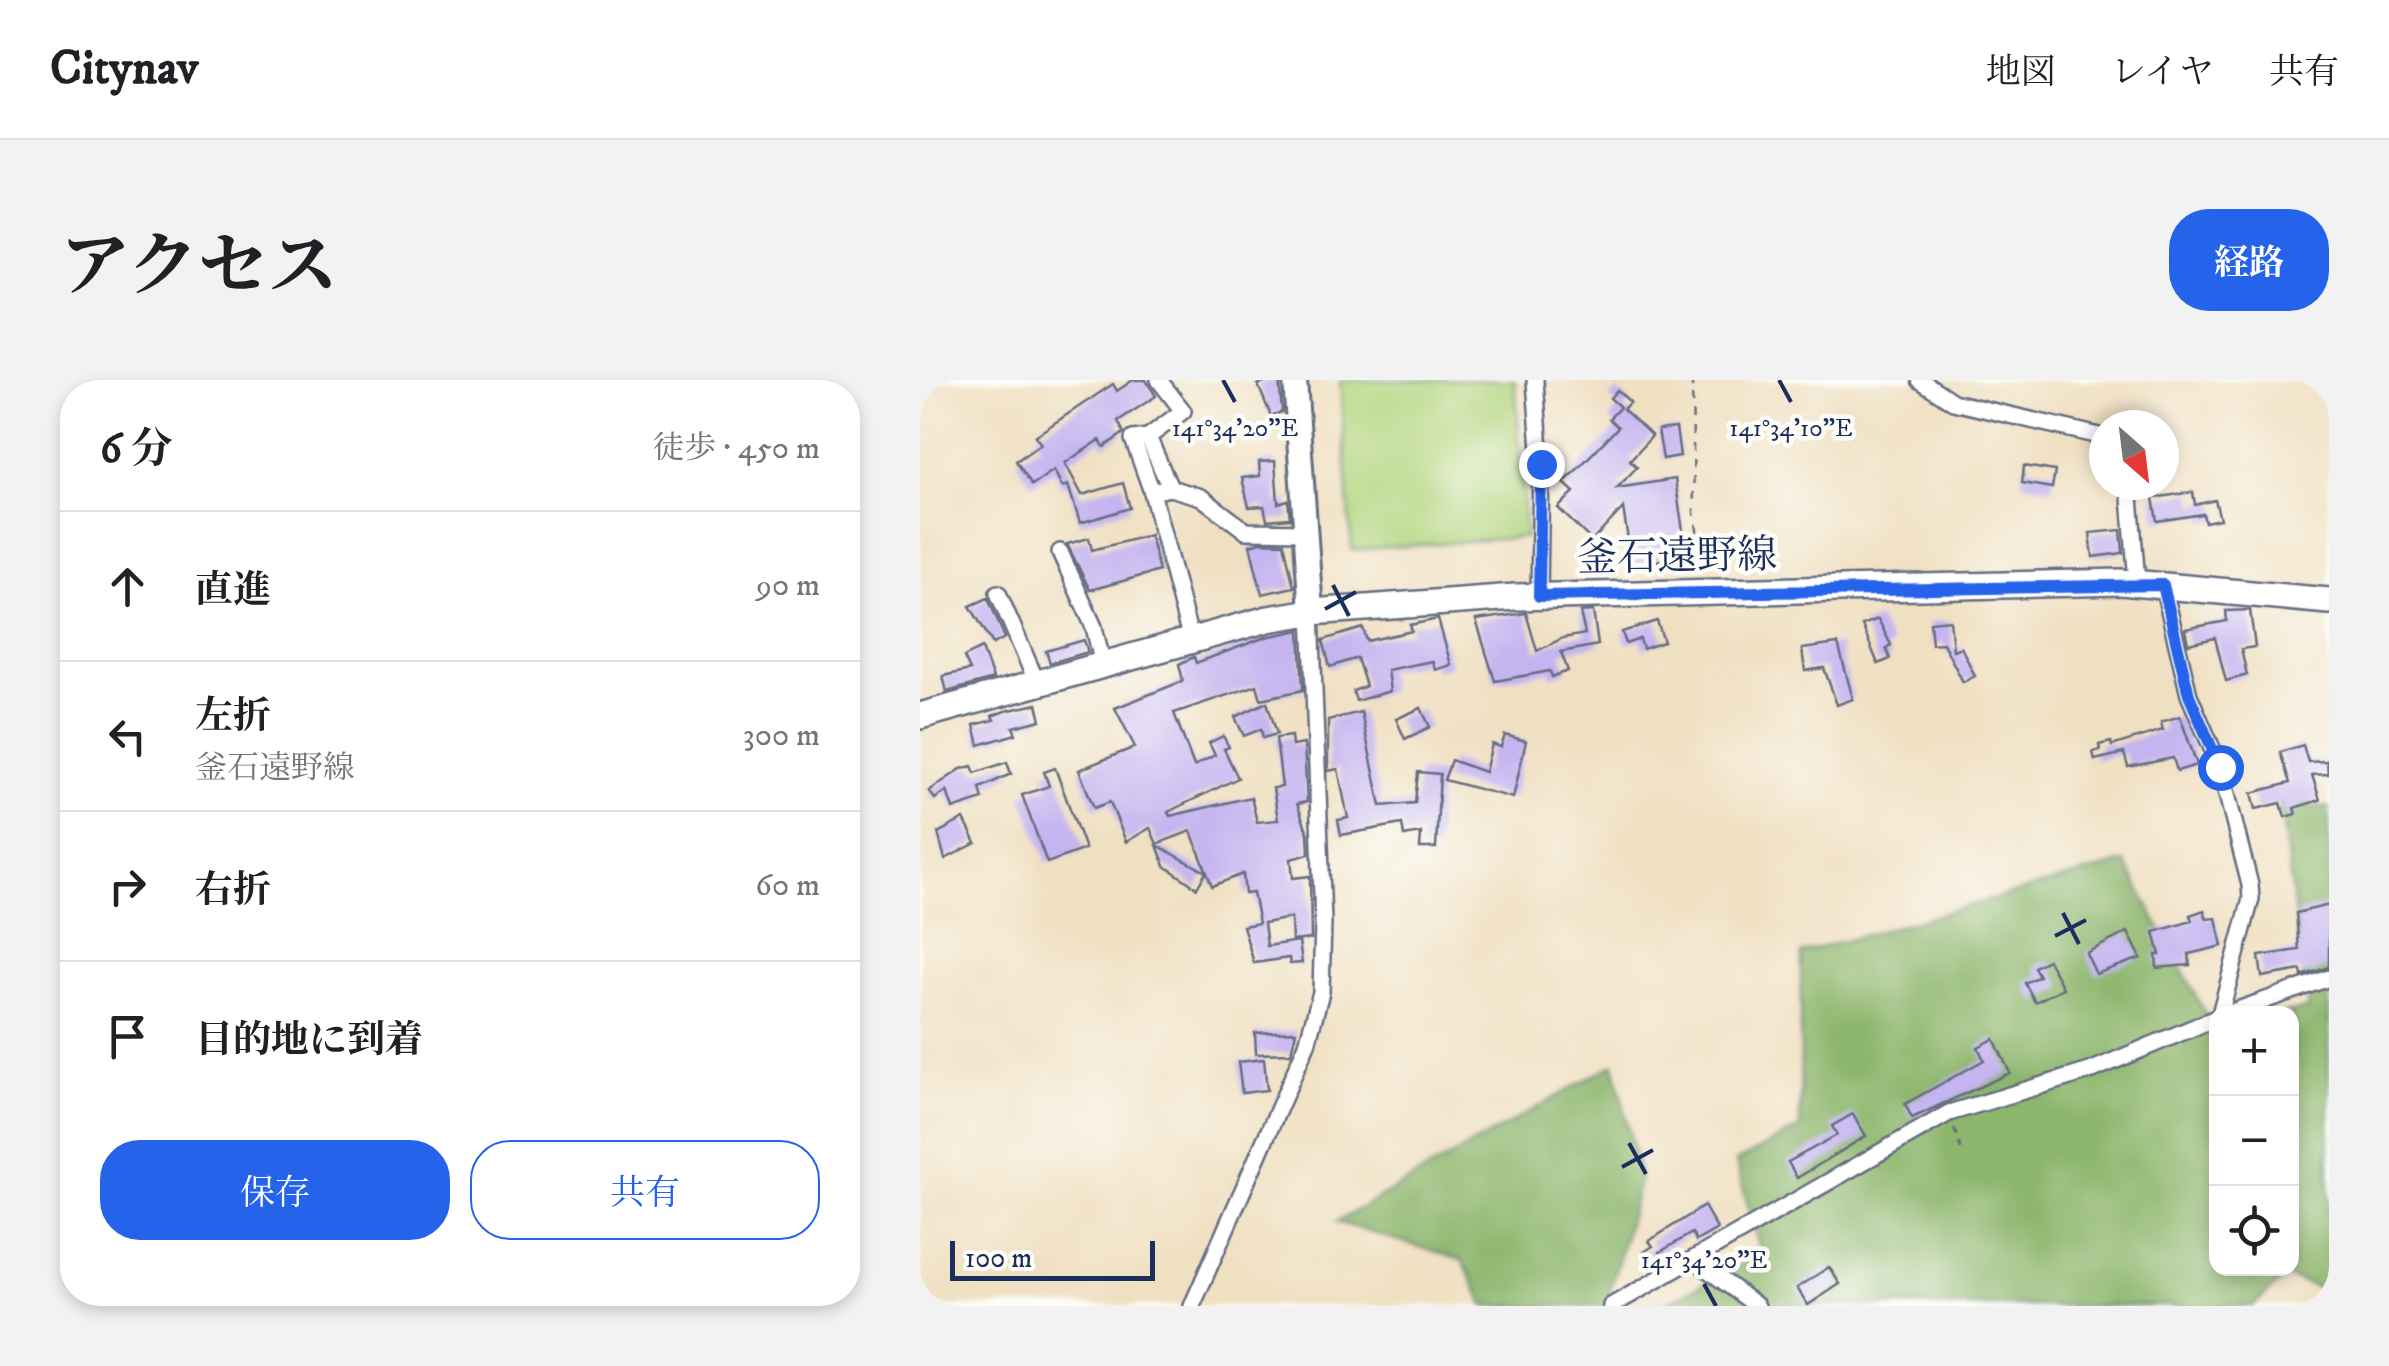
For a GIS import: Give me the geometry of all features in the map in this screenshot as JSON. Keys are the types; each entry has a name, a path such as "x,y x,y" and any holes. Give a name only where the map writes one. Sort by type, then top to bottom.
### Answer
{"main road":[{"name":"釜石遠野線","path":"920,716 1191,640 1311,612 1539,596 2150,584 2329,601"}],"street":[{"path":"1159,380 1182,411 1148,437 1133,439 1152,492 1191,640"},
{"path":"1192,1306 1307,1044 1321,992 1323,922 1311,612 1295,380"},
{"path":"1535,380 1541,464 1539,596"},
{"path":"1920,380 1952,402 2089,434"},
{"path":"1148,437 1170,488"},
{"path":"1152,492 1170,488 1200,497 1246,531 1306,532"},
{"path":"2132,500 2150,584 2189,695 2220,767 2250,885 2251,899 2223,1006"},
{"path":"1060,552 1094,627 1103,665"},
{"path":"998,593 1037,684"},
{"path":"2247,1006 2329,978"},
{"path":"1611,1306 1948,1113 2090,1071 2209,1020"},
{"path":"1700,1256 1704,1267 1757,1306"}],"path":[{"path":"1692,380 1694,512 1707,592"},
{"path":"1948,1113 1961,1149"}],"green space":[{"path":"1340,380 1515,380 1526,537 1352,550"},
{"path":"2280,803 2329,808 2329,1292 2286,1276 2299,1276 2299,1010 2308,1009"},
{"path":"2125,862 2209,1021 2209,1276 2286,1276 2253,1306 1661,1306 1761,1253 1736,1162 1800,1128 1801,953"},
{"path":"1614,1064 1640,1178 1606,1306 1486,1306 1462,1260 1337,1222"}],"building":[{"path":"1133,380 1146,380 1156,396 1118,421 1124,433 1104,447 1100,440 1065,463 1082,495 1123,483 1130,508 1080,523 1068,485 1062,487 1054,470 1032,485 1016,461 1041,444 1035,436 1113,384 1117,391"},
{"path":"1279,380 1282,412 1271,416 1258,385"},
{"path":"1617,390 1630,402 1623,409 1652,436 1630,460 1637,467 1617,488 1675,479 1687,556 1632,565 1623,508 1592,541 1558,508 1574,492 1564,483 1618,427 1609,419 1620,407 1610,398"},
{"path":"1676,428 1680,456 1663,459 1658,430"},
{"path":"1275,461 1278,503 1288,500 1290,518 1267,520 1264,506 1249,507 1242,478 1260,476 1259,462"},
{"path":"2024,466 2055,471 2052,488 2022,483"},
{"path":"2193,492 2195,505 2215,500 2220,519 2205,522 2203,514 2157,521 2153,500 2179,500 2179,494"},
{"path":"2121,530 2123,553 2093,557 2090,533"},
{"path":"1150,535 1159,571 1090,590 1067,544 1089,538 1092,550"},
{"path":"1284,543 1294,587 1262,594 1250,545"},
{"path":"988,598 1005,638 993,644 970,606"},
{"path":"2250,610 2255,647 2241,649 2247,675 2226,681 2215,638 2188,644 2185,629 2227,621 2226,611"},
{"path":"1593,611 1598,645 1561,652 1568,671 1552,677 1550,671 1495,681 1476,620 1526,613 1537,651 1563,638 1585,634 1580,612"},
{"path":"1438,619 1451,665 1435,670 1432,661 1387,670 1390,691 1356,701 1353,691 1366,686 1357,658 1330,667 1323,640 1363,628 1367,641 1412,631 1410,625"},
{"path":"1878,619 1891,645 1886,648 1890,659 1878,664 1862,625"},
{"path":"1950,620 1953,650 1961,647 1975,676 1963,682 1943,643 1932,644 1930,622"},
{"path":"1657,621 1664,642 1643,649 1640,639 1626,644 1622,632"},
{"path":"1300,630 1303,690 1261,699 1257,685 1174,713 1194,766 1215,755 1209,743 1223,736 1229,747 1224,749 1238,778 1168,812 1170,816 1251,797 1257,822 1278,820 1273,788 1282,787 1276,738 1291,736 1292,746 1304,744 1307,802 1297,804 1308,833 1309,854 1291,859 1293,878 1310,876 1311,939 1292,941 1291,918 1264,923 1267,946 1299,941 1302,963 1290,964 1289,958 1254,963 1243,926 1259,923 1253,893 1245,894 1243,874 1212,886 1191,831 1157,844 1150,828 1126,842 1110,802 1094,808 1079,770 1135,747 1115,708 1183,681 1179,664 1194,657 1196,663 1266,637"},
{"path":"1084,640 1088,652 1050,663 1046,651"},
{"path":"1838,644 1853,699 1837,705 1824,668 1805,671 1802,649"},
{"path":"982,648 993,679 947,692 943,676 970,670 964,657"},
{"path":"1267,702 1277,734 1263,738 1261,729 1244,736 1235,717"},
{"path":"1037,704 1041,720 1013,727 1016,734 979,745 974,725 994,720 992,716 1005,711"},
{"path":"1421,708 1430,727 1405,739 1396,719"},
{"path":"1361,712 1381,806 1415,803 1418,772 1440,774 1436,848 1420,848 1421,833 1404,836 1402,824 1341,835 1338,820 1348,818 1338,769 1328,771 1328,720"},
{"path":"2180,716 2197,765 2177,771 2173,758 2128,767 2124,753 2095,760 2093,752 2100,750 2099,745 2111,742 2112,746 2163,730 2161,722"},
{"path":"1505,735 1526,741 1513,798 1444,780 1451,760 1485,772 1492,744 1501,747"},
{"path":"2303,745 2308,762 2327,761 2328,774 2312,775 2320,800 2294,808 2296,814 2285,817 2281,803 2256,809 2252,793 2290,783 2280,752"},
{"path":"1007,762 1011,774 980,788 983,799 953,809 947,791 935,799 929,791 961,769 972,766 975,773"},
{"path":"1055,768 1085,849 1047,863 1022,795 1049,786 1044,772"},
{"path":"964,819 976,843 945,859 938,833"},
{"path":"1157,845 1206,872 1197,888 1165,866"},
{"path":"2329,905 2329,967 2302,976 2301,970 2262,977 2259,956 2299,950 2296,913"},
{"path":"2204,910 2207,919 2216,918 2222,946 2189,954 2190,965 2157,968 2156,955 2160,955 2154,932 2192,921 2190,915"},
{"path":"2128,932 2141,958 2096,974 2086,953"},
{"path":"2048,960 2063,988 2035,1002 2025,983 2039,976 2034,967"},
{"path":"1296,1031 1291,1053 1256,1054 1255,1033"},
{"path":"1994,1039 2010,1073 1912,1118 1905,1104 1984,1060 1978,1047"},
{"path":"1264,1059 1267,1090 1242,1093 1238,1062"},
{"path":"1853,1114 1866,1136 1797,1178 1788,1162 1837,1135 1832,1126"},
{"path":"1704,1206 1717,1229 1696,1241 1692,1233 1660,1252 1665,1262 1654,1268 1644,1252 1653,1246 1649,1241"},
{"path":"1829,1267 1840,1284 1808,1305 1797,1288"}],"route":[{"path":"1541,464 1539,596 2121,582 2163,585 2189,695 2220,767"}]}
